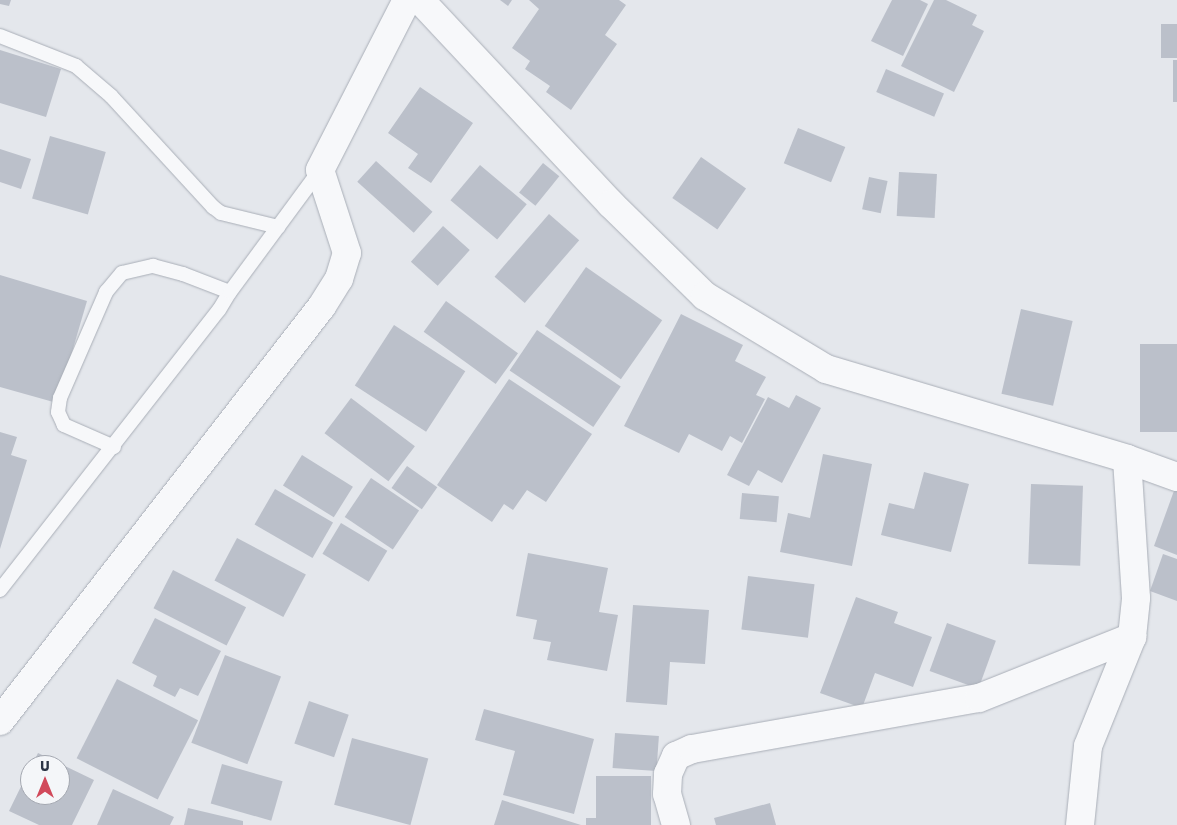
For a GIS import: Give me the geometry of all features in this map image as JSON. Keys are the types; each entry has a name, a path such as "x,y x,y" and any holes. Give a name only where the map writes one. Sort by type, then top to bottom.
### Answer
{"street":[{"path":"0,721 322,306 339,278 347,253 320,170 407,0"},
{"path":"420,0 611,204 705,296 826,369 1127,459 1177,477"},
{"path":"1080,825 1088,746 1132,637 1136,598 1127,459"},
{"path":"676,825 667,794 668,774 676,756 692,749 979,698 1132,637"}],"lane":[{"path":"0,36 76,66 110,96 214,207 221,212 278,227"},
{"path":"0,590 220,310 230,292 320,170"},
{"path":"114,447 64,425 58,412 60,398 106,292 122,273 153,266 183,274 230,292"}],"building":[{"path":"0,0 11,0 9,6 0,4"},
{"path":"500,0 512,0 508,6"},
{"path":"529,0 619,0 626,5 605,35 617,44 571,110 546,92 550,86 525,69 530,61 512,48 539,9"},
{"path":"892,0 920,0 928,4 903,56 871,41"},
{"path":"934,0 946,0 977,15 972,25 984,31 954,92 901,66"},
{"path":"1161,24 1177,24 1177,58 1161,58"},
{"path":"0,50 61,69 46,117 0,103"},
{"path":"1173,60 1177,60 1177,102 1173,102"},
{"path":"886,69 944,94 934,117 876,92"},
{"path":"420,87 473,123 431,183 408,168 418,154 388,133"},
{"path":"798,128 845,147 831,182 784,163"},
{"path":"50,136 106,152 88,214 32,198"},
{"path":"0,149 31,159 21,189 0,182"},
{"path":"701,157 746,189 717,230 672,198"},
{"path":"376,161 432,212 414,233 357,182"},
{"path":"543,163 559,176 535,206 519,193"},
{"path":"480,165 527,204 497,239 450,200"},
{"path":"899,172 937,174 935,218 897,216"},
{"path":"869,177 888,181 881,213 862,209"},
{"path":"549,214 579,240 525,303 495,277"},
{"path":"443,226 470,250 438,286 411,262"},
{"path":"586,267 662,320 621,379 545,326"},
{"path":"0,275 87,301 57,403 0,387"},
{"path":"446,301 518,353 496,384 424,332"},
{"path":"1021,309 1073,321 1053,406 1001,394"},
{"path":"681,314 743,345 735,361 766,377 756,395 765,399 742,443 730,436 722,451 689,434 679,453 624,426"},
{"path":"394,325 465,371 426,432 355,385"},
{"path":"537,330 621,386 593,427 510,371"},
{"path":"1140,344 1177,344 1177,432 1140,432"},
{"path":"509,379 592,434 546,502 527,490 513,510 504,504 492,522 437,485"},
{"path":"796,395 821,408 782,483 758,470 749,486 727,475 768,397 789,408"},
{"path":"351,398 415,446 388,481 325,433"},
{"path":"0,432 17,437 11,455 27,460 0,549"},
{"path":"823,454 872,464 852,566 780,552 788,513 810,518"},
{"path":"302,455 353,487 334,517 283,486"},
{"path":"407,466 437,487 422,509 392,488"},
{"path":"924,472 969,484 951,552 881,535 889,503 914,509"},
{"path":"371,478 419,510 393,549 345,517"},
{"path":"1031,484 1083,486 1080,566 1028,564"},
{"path":"1175,488 1177,489 1177,555 1154,546"},
{"path":"275,489 333,522 313,558 255,525"},
{"path":"742,493 779,496 777,522 740,519"},
{"path":"341,523 387,551 369,582 322,554"},
{"path":"237,538 306,575 283,617 214,580"},
{"path":"528,553 608,568 599,612 618,615 607,671 547,660 551,642 533,639 537,620 516,616"},
{"path":"1163,554 1177,559 1177,601 1150,591"},
{"path":"173,570 246,607 227,646 153,608"},
{"path":"748,576 815,584 808,638 741,630"},
{"path":"856,597 898,612 894,623 932,637 913,687 875,673 862,708 820,693"},
{"path":"633,605 709,610 705,664 670,662 667,705 626,702"},
{"path":"155,618 221,651 198,696 180,688 175,697 153,686 157,676 132,663"},
{"path":"947,623 996,641 978,689 930,671"},
{"path":"225,655 281,677 247,764 191,743"},
{"path":"117,679 198,720 158,800 77,758"},
{"path":"309,701 349,715 334,757 294,744"},
{"path":"484,709 594,739 574,814 503,795 515,751 475,740"},
{"path":"615,733 659,736 656,771 613,768"},
{"path":"352,738 428,758 410,825 334,805"},
{"path":"222,764 283,781 271,821 211,803"},
{"path":"70,768 94,780 72,825 39,825 9,811 20,788 20,805 70,805"},
{"path":"596,776 651,776 651,825 586,825 586,818 596,818"},
{"path":"113,789 174,817 170,825 97,825"},
{"path":"502,800 581,825 494,825"},
{"path":"770,803 776,825 716,825 714,818"},
{"path":"188,808 243,821 243,825 184,825"}]}
